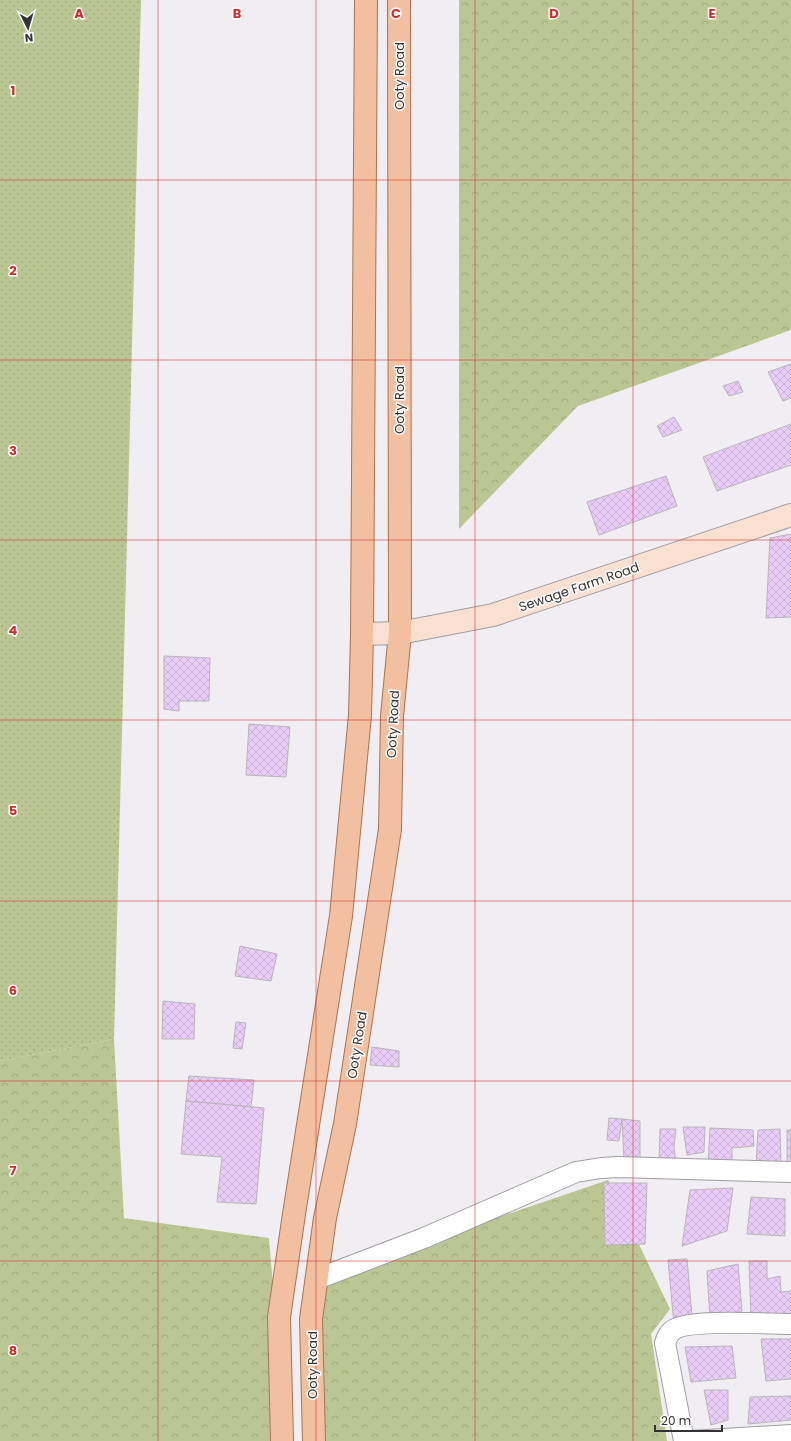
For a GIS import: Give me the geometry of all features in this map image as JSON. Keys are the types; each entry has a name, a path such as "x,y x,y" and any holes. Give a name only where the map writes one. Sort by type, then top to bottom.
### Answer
{"main road":[{"path":"282,1441 280,1317 295,1206 341,916 360,715 362,634 366,0"},
{"name":"Ooty Road","path":"314,1441 312,1319 325,1218 345,1124 390,829 392,716 400,633 399,0"},
{"name":"Sewage Farm Road","path":"362,634 400,633 493,616 791,515"}],"street":[{"path":"317,1279 424,1238 576,1172 601,1168 791,1172"},
{"path":"684,1441 665,1343 667,1336 675,1329 692,1324 791,1324"},
{"path":"691,1441 791,1435"}],"green space":[{"path":"0,0 141,0 114,1039 0,1061"},
{"path":"459,0 791,0 791,330 578,406 459,529"},
{"path":"114,1039 124,1218 269,1238 286,1441 0,1441 0,1061"},
{"path":"608,1180 670,1309 651,1334 667,1441 320,1441 317,1279"}],"building":[{"path":"791,364 791,398 783,401 768,372"},
{"path":"738,381 743,392 729,396 723,386"},
{"path":"674,417 682,430 663,437 657,426"},
{"path":"791,424 791,465 717,491 703,457"},
{"path":"666,476 677,506 599,535 587,502"},
{"path":"791,534 791,617 766,618 770,538"},
{"path":"164,656 210,658 209,701 179,701 179,711 164,709"},
{"path":"249,724 290,727 286,777 246,775"},
{"path":"240,946 277,954 271,981 235,976"},
{"path":"163,1001 195,1004 194,1039 162,1039"},
{"path":"236,1022 246,1023 242,1049 233,1048"},
{"path":"372,1047 399,1051 399,1067 370,1065"},
{"path":"189,1076 254,1080 251,1107 186,1101"},
{"path":"186,1101 264,1108 256,1204 217,1202 222,1157 181,1154"},
{"path":"609,1118 622,1119 619,1141 607,1140"},
{"path":"622,1119 640,1121 640,1164 624,1161"},
{"path":"683,1127 705,1127 704,1152 687,1155"},
{"path":"710,1128 753,1130 754,1146 732,1148 732,1166 708,1166"},
{"path":"660,1129 676,1129 674,1147 676,1164 659,1162"},
{"path":"780,1129 781,1165 756,1166 758,1130"},
{"path":"787,1130 791,1130 791,1165 787,1165"},
{"path":"604,1183 647,1183 645,1244 605,1245"},
{"path":"733,1188 727,1231 682,1246 690,1190"},
{"path":"751,1197 785,1199 785,1236 747,1234"},
{"path":"687,1259 692,1316 674,1325 668,1260"},
{"path":"749,1261 767,1261 767,1279 780,1276 781,1292 791,1291 791,1317 751,1318"},
{"path":"738,1264 742,1311 710,1319 707,1271"},
{"path":"761,1339 791,1339 791,1379 766,1381"},
{"path":"732,1346 736,1378 691,1382 685,1347"},
{"path":"704,1390 728,1390 728,1420 711,1425"},
{"path":"791,1396 791,1420 748,1424 750,1397"}]}
